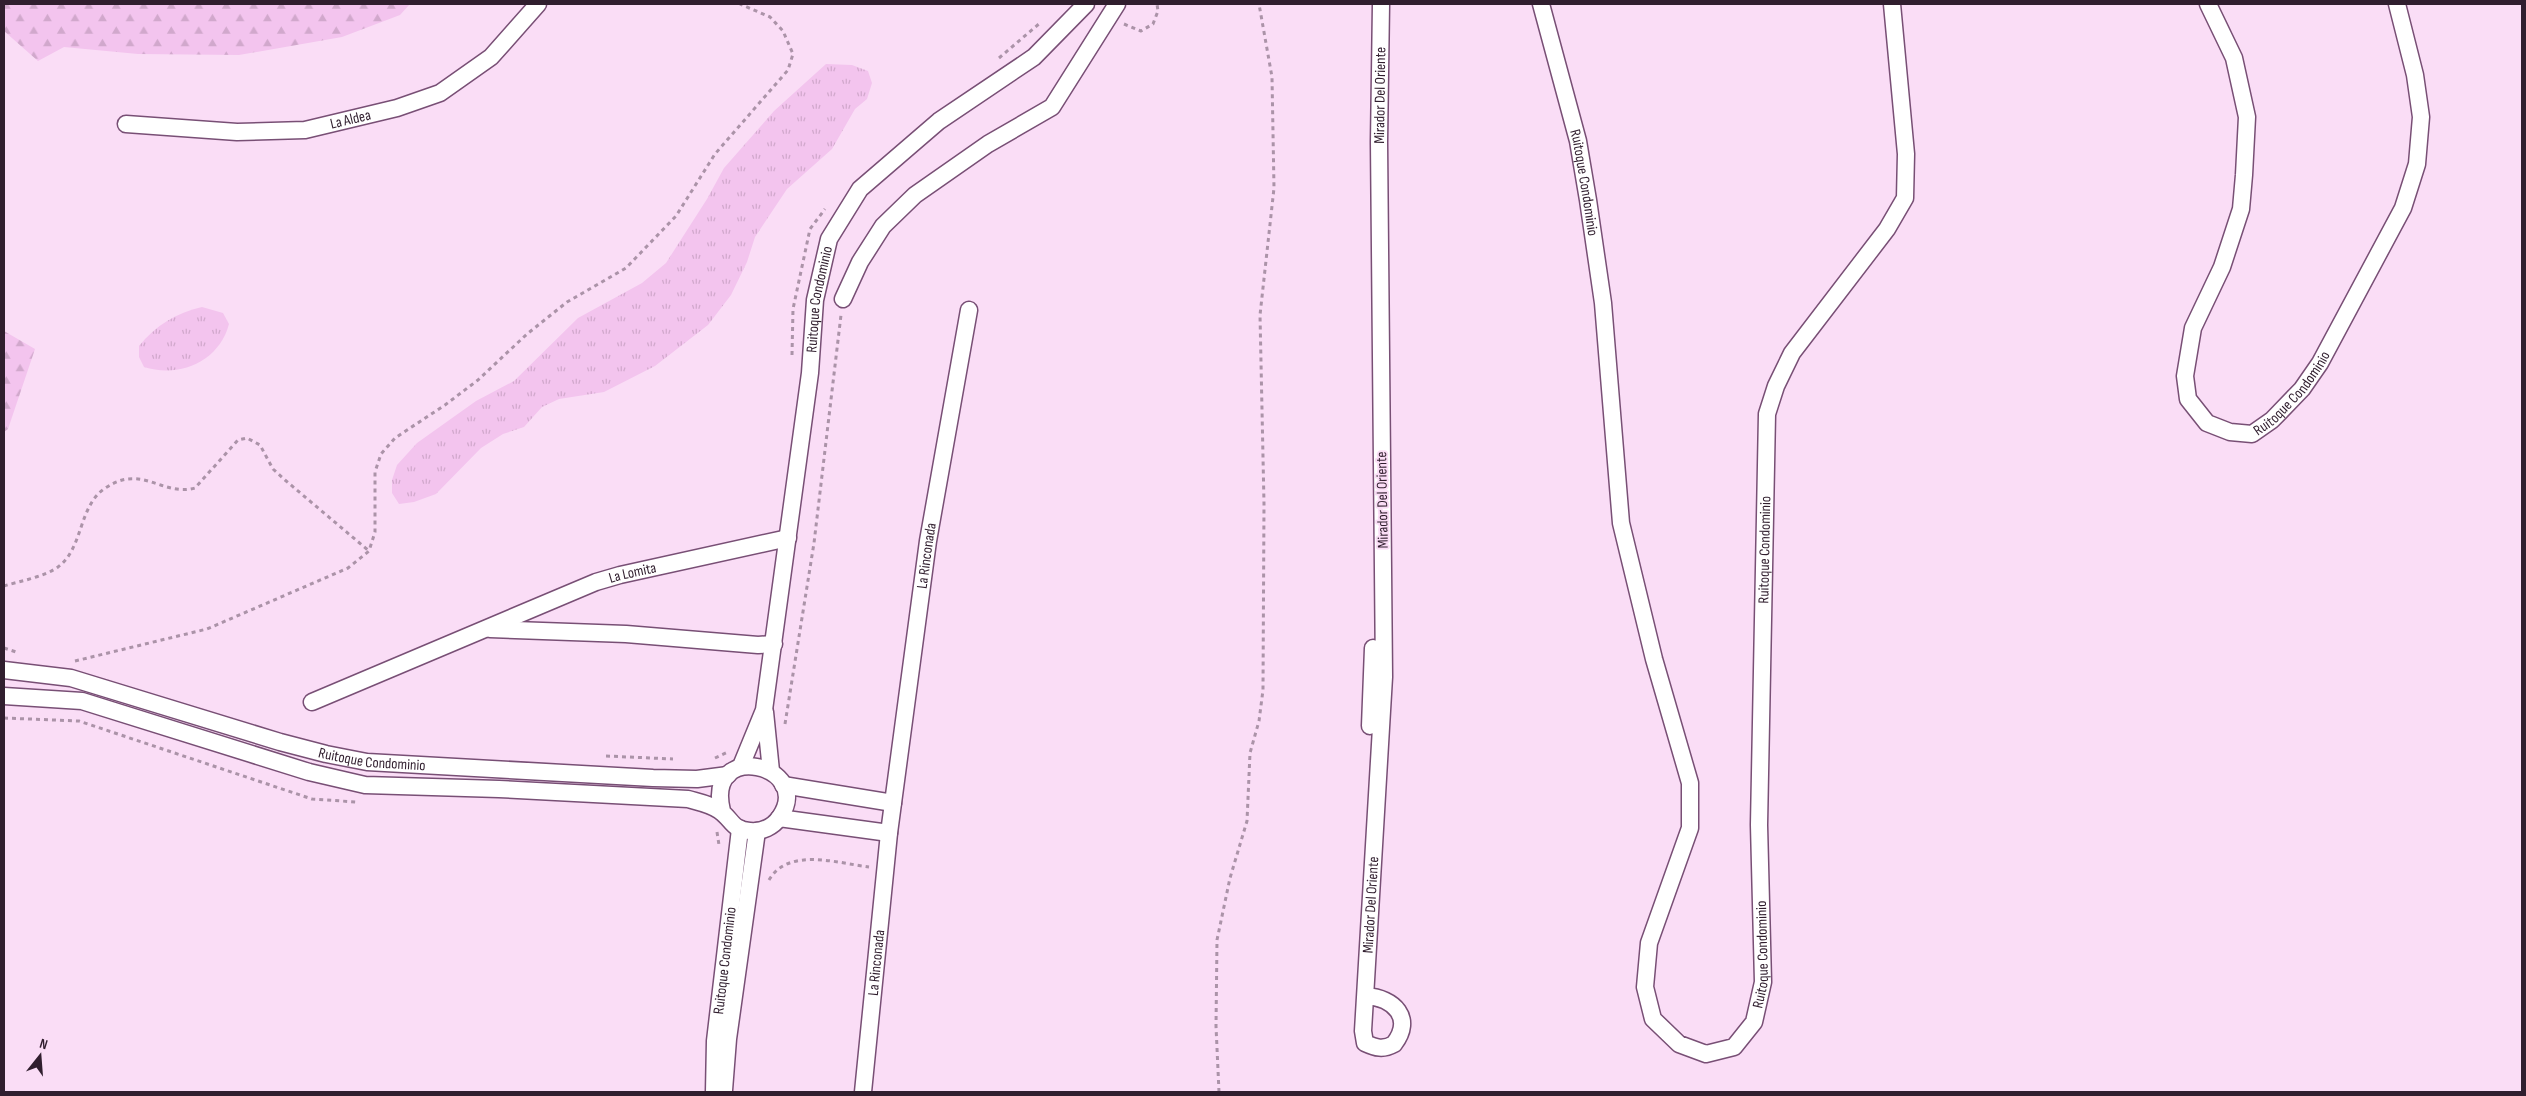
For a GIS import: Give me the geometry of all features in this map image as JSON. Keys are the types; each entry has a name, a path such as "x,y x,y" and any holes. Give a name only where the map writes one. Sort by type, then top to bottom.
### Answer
{"street":[{"name":"La Aldea","path":"126,124 237,132 305,130 397,108 440,93 491,58 538,4"},
{"name":"Ruitoque Condominio","path":"771,771 764,710 810,373 815,300 829,239 860,189 939,121 1034,57 1086,4"},
{"path":"843,299 860,262 883,226 915,195 988,144 1052,107 1117,4"},
{"path":"1366,996 1377,997 1398,1009 1402,1021 1400,1033 1394,1044 1383,1049 1365,1042 1356,1042 1373,668 1372,4"},
{"name":"Mirador Del Oriente","path":"1365,1042 1363,1018 1366,996 1384,677 1379,142 1381,4"},
{"name":"Ruitoque Condominio","path":"1541,4 1578,141 1588,200 1603,303 1621,523 1654,660 1690,783 1690,828 1649,943 1645,987 1652,1019 1680,1044 1706,1054 1734,1047 1754,1022 1763,982 1759,825 1767,414 1776,386 1792,353 1876,244 1905,198 1906,154 1892,4"},
{"name":"Ruitoque Condominio","path":"2208,4 2234,58 2247,117 2244,175 2241,209 2222,267 2193,328 2185,376 2188,399 2207,423 2230,432 2252,434 2272,420 2302,389 2316,369 2403,208 2417,164 2421,117 2414,75 2397,4"},
{"name":"La Rinconada","path":"863,1092 889,833 928,541 969,310"},
{"name":"La Lomita","path":"312,702 596,582 788,538"},
{"name":"La Lomita","path":"485,629 626,634 774,644"},
{"name":"Ruitoque Condominio","path":"4,666 26,673"},
{"name":"Ruitoque Condominio","path":"4,670 71,678 280,742 367,762 697,779 762,766 771,771"},
{"path":"26,673 27,697"},
{"name":"Ruitoque Condominio","path":"4,696 82,701 308,772 365,785 651,796 688,799 708,804 722,811"},
{"name":"Ruitoque Condominio","path":"714,1092 715,1041 740,829 732,825 722,811 719,792 735,771 764,710"},
{"path":"740,829 757,831 773,825 779,818 786,802 783,785 771,771"},
{"path":"783,785 893,803"},
{"path":"779,818 889,833"},
{"name":"Ruitoque Condominio","path":"724,1092 728,1038 757,831"}],"path":[{"path":"74,661 207,629 348,568 368,551 375,532 375,472 381,454 395,438 446,405 478,380 527,334 567,302 626,268 676,216 715,154 788,70 793,54 783,32 770,17 740,4"},
{"path":"1109,19 1141,31 1153,24 1158,10 1156,4"},
{"path":"1219,1092 1216,1026 1217,940 1230,878 1247,821 1250,753 1259,722 1263,690 1264,514 1260,316 1274,188 1272,77 1258,4"},
{"path":"993,62 1045,19"},
{"path":"792,362 793,309 810,229 826,208"},
{"path":"784,734 814,543 843,299"},
{"path":"4,586 57,567 69,556 89,505 106,487 123,480 141,478 185,491 195,488 238,440 247,438 260,446 273,469 368,551"},
{"path":"4,648 23,654"},
{"path":"4,718 79,721 202,760 312,799 357,802"},
{"path":"710,761 731,751"},
{"path":"601,756 676,760"},
{"path":"716,829 720,848"},
{"path":"767,883 775,870 802,859 886,869"}],"green space":[{"path":"4,4 410,4 400,15 342,37 239,55 138,54 64,47 38,61 4,31"},
{"path":"826,64 852,65 868,71 872,83 867,99 855,109 832,149 787,189 755,237 747,262 731,295 708,325 655,366 604,392 559,399 542,407 524,427 503,434 481,448 436,494 414,502 399,504 392,493 392,480 397,465 417,443 476,401 514,381 578,318 642,283 666,263 707,199 724,168 774,111"},
{"path":"202,307 223,313 229,324 224,337 216,348 196,364 184,368 157,370 144,367 139,357 139,346 152,332 175,316"},
{"path":"4,331 35,349 8,429 4,432"}]}
